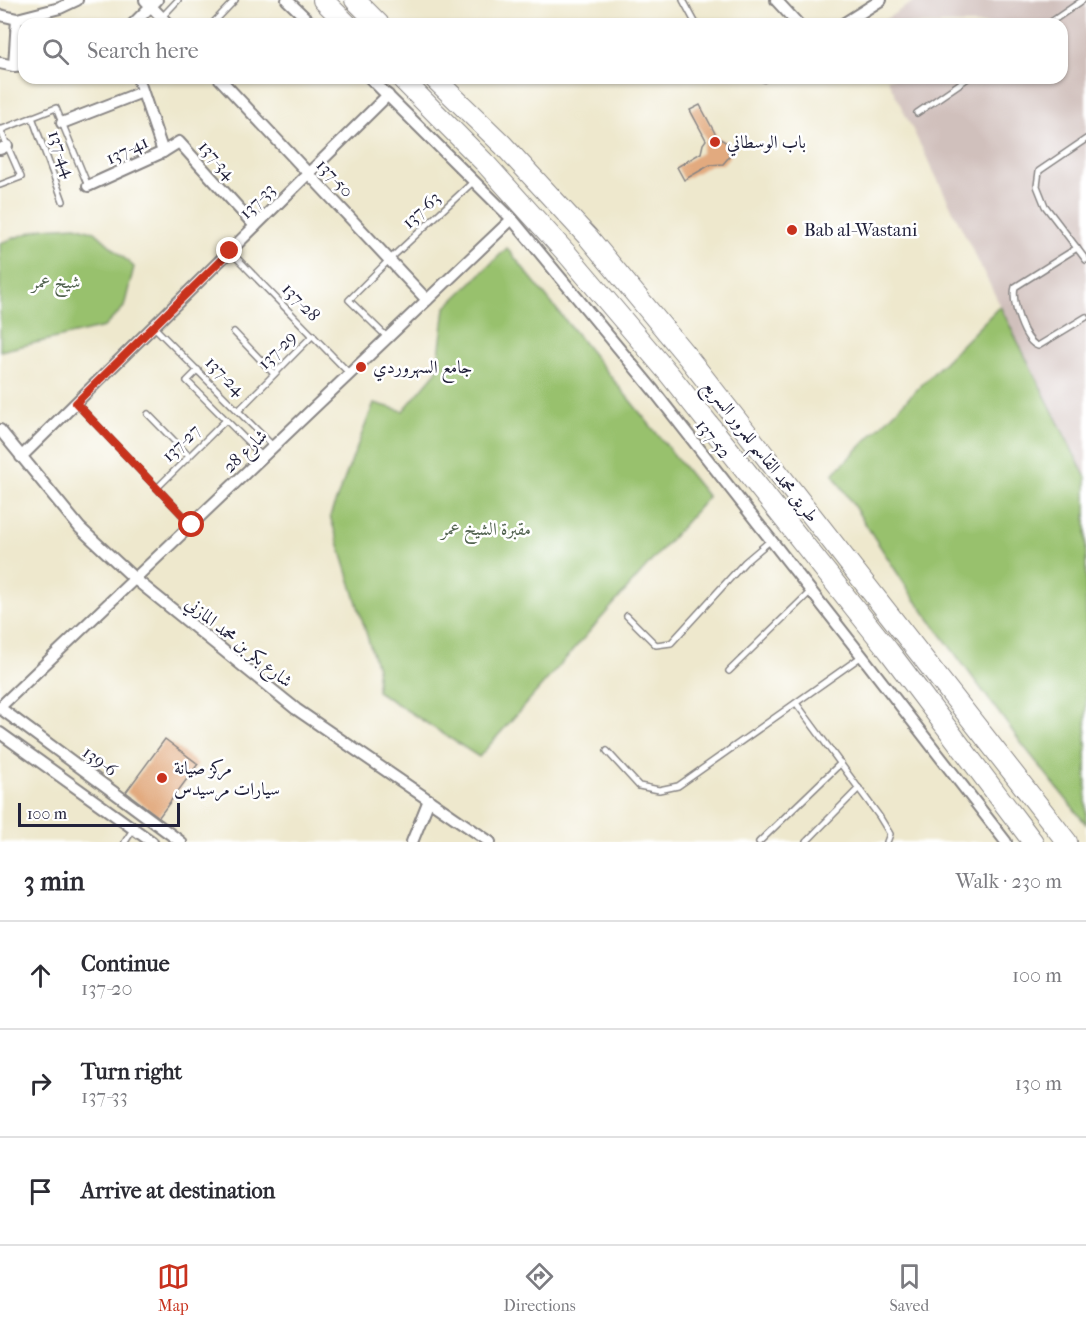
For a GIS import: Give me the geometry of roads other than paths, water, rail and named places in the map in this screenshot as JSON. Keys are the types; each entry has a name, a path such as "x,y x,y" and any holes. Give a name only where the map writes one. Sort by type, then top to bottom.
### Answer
{"highway":[{"path":"323,0 341,18"},
{"path":"355,0 373,18"},
{"name":"طريق محمد القاسم للمرور السريع","path":"407,84 485,163 568,255 669,374 888,650 1033,842"},
{"name":"طريق محمد القاسم للمرور السريع","path":"440,84 503,145 588,237 682,351 1067,842"}],"street":[{"path":"21,18 60,8 77,0"},
{"path":"287,0 306,18"},
{"path":"776,0 792,18"},
{"path":"852,18 881,0"},
{"path":"138,18 151,2 163,18"},
{"path":"0,15 17,19 18,42"},
{"path":"0,63 18,65"},
{"path":"140,84 163,152"},
{"name":"137-50","path":"225,84 427,300"},
{"name":"137-52","path":"376,84 512,219 654,391 1006,842"},
{"path":"62,123 142,92"},
{"name":"137-33","path":"21,457 388,95"},
{"name":"137-41","path":"88,186 163,152 179,142"},
{"name":"137-34","path":"179,142 255,226"},
{"name":"شارع 28","path":"0,707 512,219"},
{"name":"شارع بكر بن محمد المازني","path":"0,430 80,528 135,579 296,709 490,842"},
{"name":"139-6","path":"0,707 176,841"},
{"name":"139-6","path":"0,733 152,842"},
{"path":"412,842 429,800"}],"lane":[{"path":"167,18 178,0"},
{"path":"218,18 235,0"},
{"path":"682,0 692,18"},
{"path":"1057,18 1083,0"},
{"path":"917,112 959,84"},
{"path":"0,185 21,177 4,147 0,130 56,108 88,186"},
{"name":"137-44","path":"32,117 63,201"},
{"path":"1086,139 1039,171 1037,186 1045,206 1086,260"},
{"name":"137-63","path":"388,338 349,300 474,181"},
{"path":"1077,248 1015,287 1014,302 1027,339 1038,346 1086,317"},
{"name":"137-28","path":"230,251 350,374"},
{"name":"137-24","path":"154,327 274,447"},
{"path":"234,332 274,374"},
{"name":"137-29","path":"238,411 313,336"},
{"path":"198,370 187,381 263,457"},
{"path":"76,403 192,525"},
{"path":"148,414 189,456"},
{"name":"137-27","path":"157,488 226,420"},
{"path":"627,616 656,645 670,643 745,562 771,540"},
{"path":"729,671 811,591"},
{"path":"606,751 639,786 659,790 678,786 862,656"},
{"path":"796,703 879,816 890,834 887,842"},
{"path":"759,842 841,763"},
{"path":"806,842 859,788"},
{"path":"125,842 134,828"}],"place":[{"name":"باب الوسطاني","path":"715,142"},
{"name":"Bab al-Wastani","path":"792,230"},
{"name":"جامع السهروردي","path":"361,367"},
{"name":"مركز صيانة سيارات مرسيدس","path":"162,778"}],"park label":[{"name":"شيخ عمر","path":"56,282"},
{"name":"مقبرة الشيخ عمر","path":"486,529"}]}
